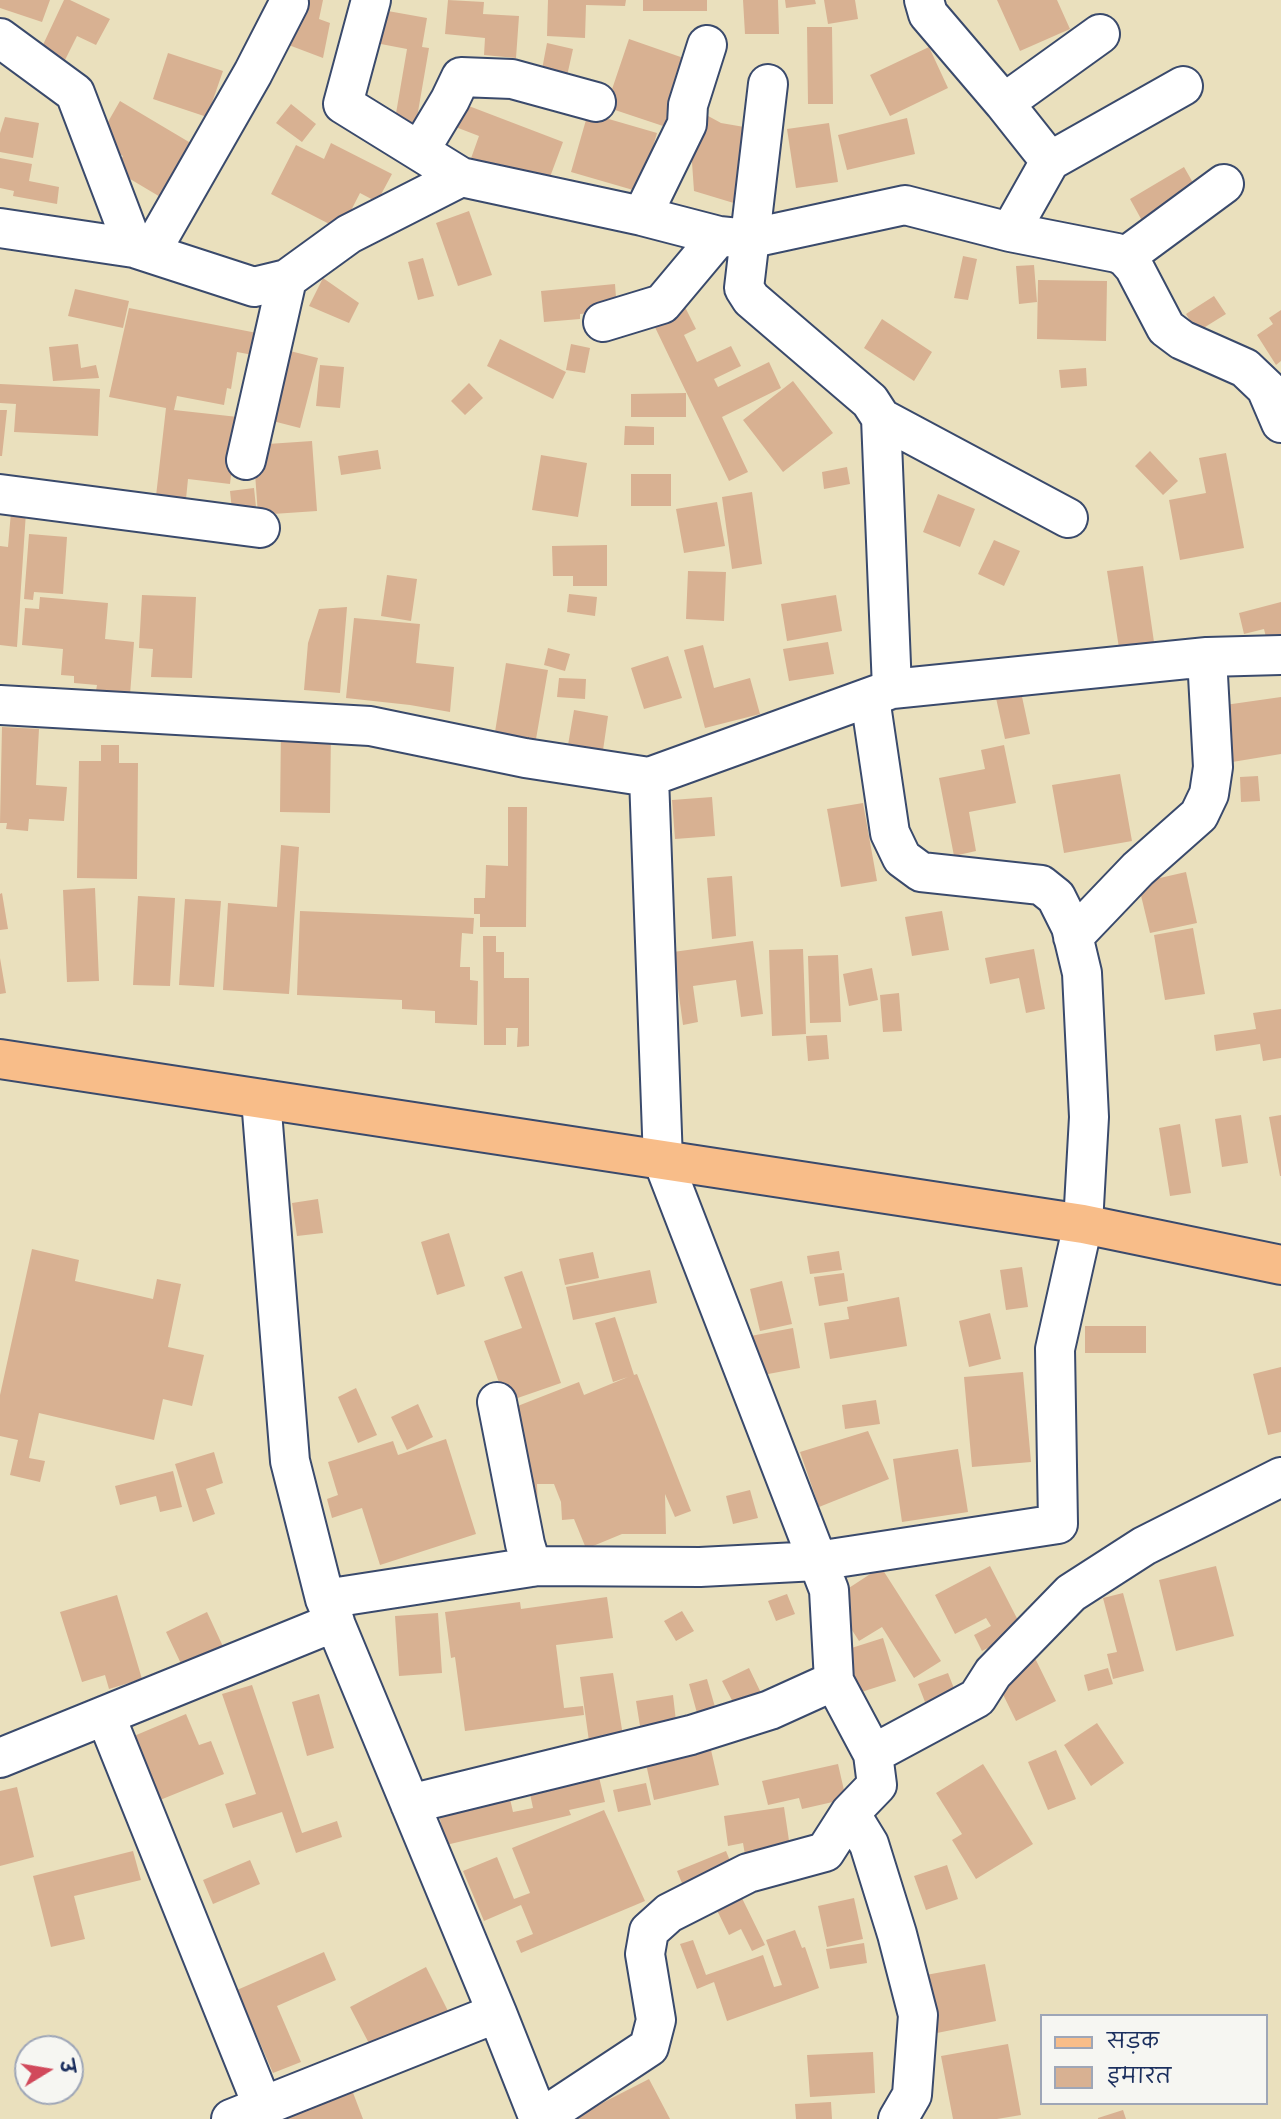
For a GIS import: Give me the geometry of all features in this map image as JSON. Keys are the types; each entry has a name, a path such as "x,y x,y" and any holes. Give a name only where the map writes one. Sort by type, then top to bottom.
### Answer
{"main road":[{"path":"0,1059 1083,1224 1281,1265"}],"street":[{"path":"371,0 343,104 461,177 734,238 905,205 1010,232 1117,253 1134,267 1166,328 1182,340 1245,368 1266,388 1281,423"},
{"path":"924,0 928,14 1050,161"},
{"path":"142,251 253,74 289,3"},
{"path":"1004,103 1100,34"},
{"path":"0,38 75,93 142,251"},
{"path":"642,216 687,124 688,105 707,45"},
{"path":"420,150 461,77 512,79 596,102"},
{"path":"768,84 734,238 744,288 751,299 870,401 881,418 1068,518"},
{"path":"1010,232 1050,161 1183,86"},
{"path":"0,228 142,251 254,287 287,279 349,234 461,177"},
{"path":"1125,257 1224,184"},
{"path":"603,321 662,304 734,238"},
{"path":"246,460 287,279"},
{"path":"0,1758 106,1717 330,1611 532,1567 687,1567 817,1561 1058,1524 1055,1349 1083,1224 1089,1117 1082,973 1073,937 1056,897 1041,885 921,872 902,858 890,833 881,693 881,418"},
{"path":"0,494 260,528"},
{"path":"0,705 370,726 525,758 649,777 881,693 1207,657 1281,655"},
{"path":"1073,937 1138,869 1199,815 1209,794 1213,767 1207,657"},
{"path":"261,1099 290,1461 330,1611 539,2119 649,2047 656,2020 645,1954 649,1931 669,1913 748,1873 825,1852 850,1813 877,1785 873,1754 834,1681 829,1590 663,1161 649,777"},
{"path":"497,1402 532,1567"},
{"path":"873,1754 977,1698 993,1673 1072,1593 1144,1546 1281,1477"},
{"path":"410,1804 691,1735 770,1710 834,1681"},
{"path":"106,1717 247,2113 497,2013"},
{"path":"850,1813 869,1844 897,1934 918,2015 912,2095 898,2119"}],"building":[{"path":"0,0 50,0 42,22 0,8"},
{"path":"64,0 70,0 110,19 96,45 77,36 65,60 41,49"},
{"path":"296,0 323,0 319,19 330,23 323,58 286,44"},
{"path":"448,0 484,2 483,14 519,16 516,58 484,55 485,38 445,34"},
{"path":"548,0 626,0 625,6 586,5 585,38 547,36"},
{"path":"643,0 707,0 707,11 643,11"},
{"path":"743,0 778,0 779,34 745,34"},
{"path":"785,0 815,0 816,4 786,8"},
{"path":"824,0 855,0 858,19 828,24"},
{"path":"997,0 1057,0 1070,29 1020,51"},
{"path":"371,8 427,18 422,47 429,48 414,135 393,131 407,49 365,41"},
{"path":"807,27 832,27 833,104 808,104"},
{"path":"629,39 695,62 672,129 606,107"},
{"path":"547,43 573,49 565,85 540,80"},
{"path":"929,47 948,88 890,116 870,75"},
{"path":"168,53 223,71 207,117 153,99"},
{"path":"120,101 194,145 162,198 115,170 123,156 97,141"},
{"path":"461,103 563,142 550,177 469,164 479,136 453,126"},
{"path":"291,104 316,124 302,142 276,123"},
{"path":"688,105 721,123 750,128 737,204 694,191"},
{"path":"588,113 657,133 640,192 571,172"},
{"path":"5,117 39,123 33,158 0,152 0,133"},
{"path":"907,118 915,154 847,170 838,135"},
{"path":"829,123 838,182 796,188 787,129"},
{"path":"331,143 392,174 377,202 360,193 341,230 271,194 296,145 324,159"},
{"path":"0,158 32,164 29,181 59,187 57,204 13,196 14,191 0,188"},
{"path":"1184,167 1200,195 1145,226 1130,199"},
{"path":"469,211 492,275 458,286 436,223"},
{"path":"963,256 977,259 968,300 954,298"},
{"path":"423,258 434,296 418,300 408,262"},
{"path":"1034,265 1037,302 1019,304 1016,266"},
{"path":"323,278 359,303 349,323 309,306"},
{"path":"1038,280 1107,281 1106,341 1037,339"},
{"path":"615,284 617,311 580,314 580,319 544,322 541,291"},
{"path":"75,289 129,301 123,328 68,316"},
{"path":"1214,296 1226,314 1197,332 1186,314"},
{"path":"684,305 696,329 684,335 697,362 731,346 741,366 714,379 718,387 769,362 781,388 722,417 748,472 729,481 652,321"},
{"path":"129,308 257,333 253,355 237,352 231,389 227,388 224,405 177,396 174,410 238,417 230,484 188,479 185,509 155,505 166,408 109,397"},
{"path":"1281,310 1281,361 1276,365 1257,335 1273,324 1269,318"},
{"path":"882,319 932,352 914,381 864,348"},
{"path":"500,339 566,372 553,399 487,366"},
{"path":"78,344 81,368 96,365 99,378 53,381 49,347"},
{"path":"571,344 590,348 585,373 566,370"},
{"path":"274,347 318,358 300,428 257,417"},
{"path":"320,365 344,367 340,408 316,406"},
{"path":"1086,368 1087,386 1061,388 1059,370"},
{"path":"793,381 833,433 783,472 743,420"},
{"path":"469,383 483,398 465,415 451,401"},
{"path":"0,384 100,389 98,436 14,432 16,404 0,403"},
{"path":"686,393 686,417 631,417 631,394"},
{"path":"0,410 7,410 2,456 0,456"},
{"path":"625,426 654,427 654,445 624,445"},
{"path":"312,441 317,511 258,515 253,445"},
{"path":"378,450 381,469 341,475 338,456"},
{"path":"1150,451 1178,481 1163,495 1135,466"},
{"path":"1226,453 1244,548 1180,560 1169,500 1206,493 1199,458"},
{"path":"541,455 587,463 578,517 532,510"},
{"path":"847,467 850,484 824,489 822,472"},
{"path":"631,474 671,474 671,506 631,506"},
{"path":"254,488 256,507 232,510 230,491"},
{"path":"752,492 762,564 732,569 722,497"},
{"path":"938,494 975,509 960,547 923,532"},
{"path":"717,502 725,546 684,553 676,509"},
{"path":"11,512 26,512 17,647 0,645 0,546 8,547"},
{"path":"29,534 67,537 63,594 34,592 33,600 24,599"},
{"path":"994,540 1020,551 1004,586 978,574"},
{"path":"607,545 607,586 573,586 573,576 553,576 552,546"},
{"path":"1143,566 1154,642 1119,648 1107,571"},
{"path":"688,571 726,572 724,621 686,619"},
{"path":"387,575 417,579 411,621 381,616"},
{"path":"569,594 597,597 595,616 567,612"},
{"path":"142,595 196,597 192,678 151,677 153,649 139,648"},
{"path":"836,595 842,631 787,641 781,604"},
{"path":"40,597 108,603 105,639 134,642 130,695 96,691 97,685 74,683 74,676 61,675 63,649 22,645 25,608 39,609"},
{"path":"1281,602 1281,651 1270,654 1264,629 1244,634 1239,613"},
{"path":"347,607 340,693 304,690 308,643 319,609"},
{"path":"354,618 420,624 416,663 454,667 450,712 346,698"},
{"path":"828,642 834,674 789,681 783,649"},
{"path":"703,645 714,688 750,678 760,714 705,728 684,650"},
{"path":"548,648 570,654 565,671 544,665"},
{"path":"668,656 682,698 644,709 631,668"},
{"path":"506,663 548,670 536,739 495,732"},
{"path":"559,678 586,679 585,699 557,697"},
{"path":"1021,692 1030,734 1005,739 996,698"},
{"path":"1281,697 1281,754 1220,764 1211,707"},
{"path":"574,710 608,716 602,757 567,751"},
{"path":"2,727 39,729 36,785 67,787 64,821 29,819 28,831 6,829 7,823 0,823"},
{"path":"281,729 331,730 330,813 280,812"},
{"path":"101,745 119,745 119,763 138,763 137,879 77,878 79,761 101,761"},
{"path":"1004,745 1016,803 969,812 976,851 954,856 939,778 985,769 981,750"},
{"path":"1120,774 1132,841 1064,853 1052,785"},
{"path":"1258,776 1260,801 1241,802 1240,777"},
{"path":"712,797 715,836 675,839 672,800"},
{"path":"863,803 877,881 841,887 827,809"},
{"path":"508,807 527,807 526,927 480,927 480,914 474,914 474,898 485,898 486,865 508,866"},
{"path":"281,845 299,847 289,994 223,990 228,903 277,907"},
{"path":"1186,872 1197,923 1150,933 1138,883"},
{"path":"732,876 736,936 712,939 707,878"},
{"path":"95,888 99,981 67,982 63,890"},
{"path":"2,893 8,929 0,930 0,894"},
{"path":"138,896 175,898 170,986 133,985"},
{"path":"185,899 221,901 214,987 179,985"},
{"path":"300,911 474,918 473,934 462,933 460,967 470,967 470,980 478,981 477,1025 435,1023 435,1011 402,1009 402,1000 297,995"},
{"path":"942,911 949,950 912,956 905,917"},
{"path":"1193,928 1205,994 1165,1000 1154,935"},
{"path":"483,936 496,936 496,952 504,952 504,978 529,978 529,1046 517,1047 518,1028 506,1028 506,1045 484,1045"},
{"path":"753,941 763,1014 741,1017 736,980 693,986 698,1022 683,1025 673,952"},
{"path":"803,949 806,1034 772,1036 769,950"},
{"path":"1034,949 1045,1009 1026,1013 1019,978 990,984 985,958"},
{"path":"838,955 841,1022 810,1023 808,956"},
{"path":"0,958 6,993 0,994"},
{"path":"872,968 878,1000 849,1006 843,974"},
{"path":"899,993 902,1031 883,1032 880,995"},
{"path":"1281,1009 1281,1058 1263,1061 1260,1044 1216,1051 1214,1035 1256,1029 1253,1013"},
{"path":"827,1035 829,1059 808,1061 806,1036"},
{"path":"1241,1115 1248,1163 1222,1167 1215,1119"},
{"path":"1281,1115 1281,1176 1280,1176 1269,1117"},
{"path":"1180,1124 1191,1193 1170,1196 1159,1128"},
{"path":"318,1199 323,1233 297,1236 292,1203"},
{"path":"449,1233 465,1286 437,1295 421,1242"},
{"path":"32,1249 79,1260 75,1281 153,1299 157,1279 181,1284 168,1347 204,1355 192,1406 163,1399 154,1440 39,1413 29,1458 45,1461 40,1482 10,1475 18,1440 0,1436 0,1395"},
{"path":"839,1251 842,1270 810,1274 807,1256"},
{"path":"593,1252 599,1278 565,1285 559,1259"},
{"path":"1022,1267 1028,1307 1006,1310 1000,1270"},
{"path":"650,1270 657,1303 573,1320 566,1287"},
{"path":"522,1271 561,1383 506,1402 484,1341 522,1328 504,1277"},
{"path":"844,1273 848,1301 819,1306 814,1277"},
{"path":"782,1281 792,1324 760,1331 750,1289"},
{"path":"899,1297 907,1346 830,1359 824,1323 849,1319 847,1307"},
{"path":"990,1313 1001,1359 969,1367 959,1321"},
{"path":"615,1317 634,1375 637,1374 691,1511 675,1517 665,1494 666,1534 622,1534 593,1546 585,1546 574,1519 562,1520 561,1502 554,1484 537,1484 538,1515 510,1409 579,1382 584,1395 628,1377 613,1382 595,1323"},
{"path":"1085,1326 1146,1326 1146,1353 1085,1353"},
{"path":"793,1328 800,1368 747,1378 740,1338"},
{"path":"1281,1367 1281,1432 1268,1435 1253,1374"},
{"path":"1023,1372 1031,1462 972,1467 964,1377"},
{"path":"356,1388 377,1435 358,1443 338,1397"},
{"path":"876,1400 880,1424 845,1429 842,1405"},
{"path":"418,1404 433,1437 407,1450 391,1417"},
{"path":"868,1431 889,1479 819,1507 800,1452"},
{"path":"446,1439 476,1534 380,1565 362,1508 332,1518 327,1499 338,1495 328,1462 393,1441 398,1455"},
{"path":"958,1449 968,1512 902,1522 893,1459"},
{"path":"214,1452 223,1483 206,1489 215,1514 193,1522 175,1464"},
{"path":"173,1471 182,1507 160,1512 156,1496 120,1505 115,1486"},
{"path":"750,1490 758,1518 733,1524 726,1496"},
{"path":"990,1566 1023,1630 982,1651 974,1635 991,1626 986,1618 955,1634 935,1595"},
{"path":"1216,1566 1234,1636 1176,1651 1159,1580"},
{"path":"881,1567 941,1661 914,1678 882,1627 859,1641 832,1599"},
{"path":"1123,1593 1144,1671 1113,1679 1107,1654 1117,1652 1103,1598"},
{"path":"787,1594 795,1614 776,1621 768,1601"},
{"path":"117,1595 142,1679 109,1689 105,1675 82,1682 60,1612"},
{"path":"607,1597 613,1638 556,1645 564,1708 583,1706 584,1715 465,1731 455,1657 451,1658 445,1612 520,1602 521,1609"},
{"path":"682,1611 694,1631 676,1641 664,1621"},
{"path":"207,1612 226,1653 185,1672 166,1632"},
{"path":"438,1613 442,1673 399,1676 395,1616"},
{"path":"883,1638 896,1681 855,1694 842,1651"},
{"path":"1033,1654 1056,1701 1016,1721 993,1674"},
{"path":"749,1668 762,1695 736,1708 722,1681"},
{"path":"1108,1668 1113,1684 1088,1691 1084,1675"},
{"path":"613,1673 623,1736 589,1741 580,1677"},
{"path":"948,1673 955,1691 925,1702 918,1684"},
{"path":"707,1679 715,1707 697,1713 689,1684"},
{"path":"252,1685 302,1833 337,1821 342,1837 296,1853 282,1812 233,1828 225,1804 256,1794 222,1694"},
{"path":"319,1694 334,1748 307,1756 292,1702"},
{"path":"673,1695 676,1721 640,1726 636,1701"},
{"path":"186,1714 199,1745 211,1741 224,1774 160,1800 134,1736"},
{"path":"1097,1723 1124,1763 1091,1786 1064,1745"},
{"path":"711,1750 719,1785 654,1800 646,1764"},
{"path":"1056,1750 1076,1799 1048,1810 1028,1762"},
{"path":"838,1764 846,1799 802,1809 799,1798 768,1805 762,1781"},
{"path":"983,1764 1033,1844 976,1879 952,1840 962,1834 936,1793"},
{"path":"598,1773 605,1802 569,1810 571,1815 446,1845 437,1806 508,1790 513,1812 533,1808 529,1789"},
{"path":"646,1783 651,1805 618,1812 613,1790"},
{"path":"17,1787 34,1857 0,1866 0,1791"},
{"path":"784,1807 791,1854 746,1861 743,1843 728,1846 724,1816"},
{"path":"604,1810 645,1901 521,1953 516,1941 533,1934 521,1905 484,1921 463,1871 497,1857 514,1899 530,1893 512,1848"},
{"path":"133,1851 141,1880 74,1896 85,1939 51,1947 33,1876"},
{"path":"726,1851 735,1873 686,1893 677,1871"},
{"path":"250,1860 260,1884 213,1904 203,1880"},
{"path":"947,1865 958,1899 926,1910 914,1876"},
{"path":"737,1888 765,1945 752,1951 741,1929 729,1935 712,1900"},
{"path":"854,1898 863,1939 827,1947 818,1906"},
{"path":"795,1930 802,1948 805,1947 819,1988 727,2021 714,1982 697,1989 680,1944 693,1940 706,1975 763,1955 774,1987 782,1985 766,1940"},
{"path":"864,1943 867,1963 830,1969 826,1949"},
{"path":"324,1952 336,1980 277,2006 301,2062 273,2073 237,1990"},
{"path":"985,1964 996,2021 937,2033 926,1975"},
{"path":"426,1967 449,2013 374,2053 350,2007"},
{"path":"1008,2044 1021,2115 997,2119 953,2119 941,2056"},
{"path":"873,2052 875,2093 810,2097 807,2055"},
{"path":"649,2079 670,2119 571,2119"},
{"path":"352,2090 363,2119 280,2119"},
{"path":"831,2102 832,2119 796,2119 795,2104"},
{"path":"1123,2110 1126,2119 1098,2119 1098,2118"}]}
